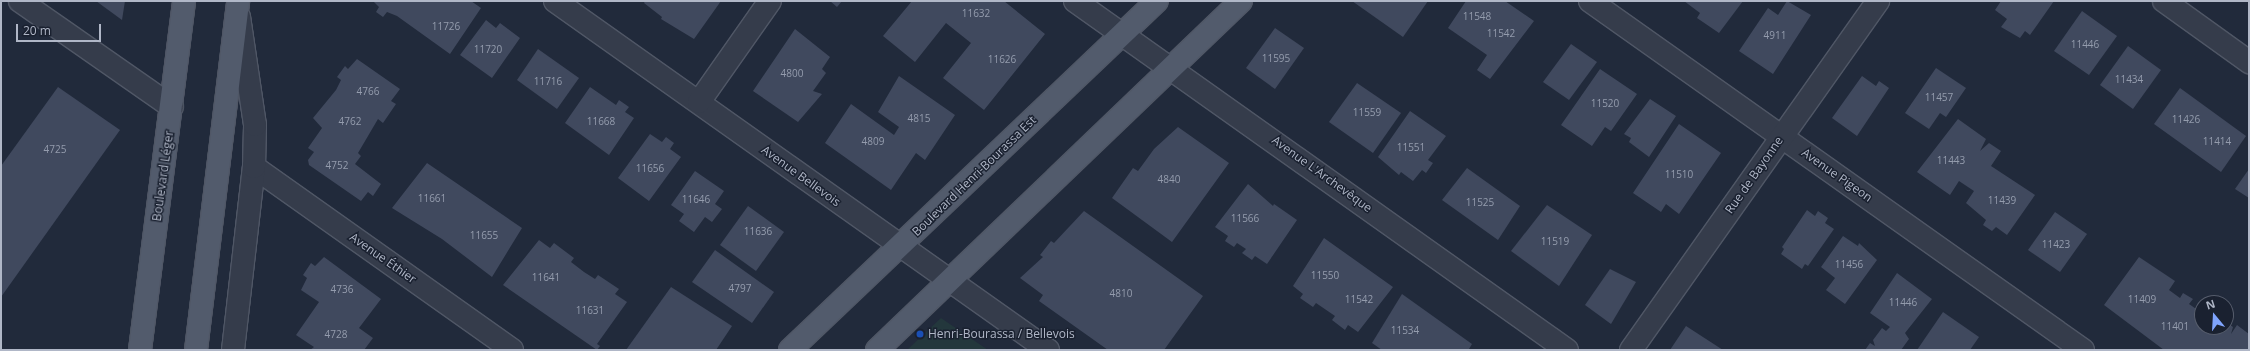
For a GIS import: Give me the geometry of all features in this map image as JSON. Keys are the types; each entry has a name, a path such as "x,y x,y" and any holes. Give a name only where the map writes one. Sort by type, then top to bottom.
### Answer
{"main road":[{"name":"Boulevard Léger","path":"140,350 172,107 184,1"},
{"name":"Boulevard Henri-Bourassa Est","path":"790,350 1157,1"},
{"path":"877,350 1241,1"},
{"path":"196,350 238,2"}],"street":[{"path":"20,1 172,107"},
{"name":"Avenue Bellevois","path":"555,1 699,102 899,247 1048,350"},
{"path":"699,102 770,1"},
{"name":"Avenue L'Archevêque","path":"1075,1 1172,66 1567,350"},
{"name":"Avenue Pigeon","path":"1590,1 2083,350"},
{"name":"Rue de Bayonne","path":"1631,350 1878,1"},
{"path":"2164,1 2249,62"},
{"path":"233,350 254,167 255,125 238,2"},
{"name":"Avenue Éthier","path":"254,167 512,350"}],"green space":[{"path":"941,318 988,350 907,350"}],"building":[{"path":"96,1 125,1 122,20"},
{"path":"373,1 471,1 481,8 450,54 397,16 387,12 383,17 376,12 379,7"},
{"path":"645,1 721,1 694,39 661,19 662,17 644,3"},
{"path":"830,1 842,1 837,7"},
{"path":"912,1 1004,1 1045,34 984,110 943,78 971,43 946,23 915,62 883,36"},
{"path":"1352,1 1428,1 1403,37"},
{"path":"1466,1 1505,1 1534,21 1490,79 1477,70 1487,55 1448,28"},
{"path":"1684,1 1743,1 1719,33 1697,18 1700,13"},
{"path":"1787,1 1811,15 1773,74 1739,51 1768,8 1778,15"},
{"path":"2001,1 2054,1 2030,35 2025,31 2020,38 2001,27 2007,19 1995,10"},
{"path":"2082,11 2117,36 2089,75 2054,51"},
{"path":"486,20 496,28 500,23 520,38 492,78 460,55"},
{"path":"1275,28 1304,48 1275,89 1246,68"},
{"path":"795,29 830,57 822,69 826,73 813,91 822,94 798,122 753,91"},
{"path":"1571,44 1597,62 1569,100 1543,82"},
{"path":"2128,46 2161,70 2133,109 2100,85"},
{"path":"538,49 579,78 557,109 517,80"},
{"path":"357,59 400,89 391,101 396,104 383,123 378,119 358,153 361,156 355,164 381,184 373,196 368,192 361,201 309,165 308,160 314,152 308,148 322,128 313,118 336,90 341,80 337,77 345,66 348,69"},
{"path":"1936,68 1966,88 1946,117 1940,113 1929,129 1905,113"},
{"path":"1600,69 1637,94 1611,131 1605,127 1592,146 1561,125"},
{"path":"899,76 955,115 925,160 916,153 891,190 825,143 851,104 894,135 899,127 878,112"},
{"path":"1862,76 1876,86 1879,81 1889,88 1857,136 1832,118"},
{"path":"1357,83 1401,113 1373,153 1329,122"},
{"path":"58,87 120,130 1,297 1,166"},
{"path":"590,87 616,105 619,100 629,107 625,112 634,118 609,155 565,123"},
{"path":"2180,88 2246,136 2221,172 2154,124"},
{"path":"1650,99 1676,116 1649,157 1629,142 1631,138 1624,134"},
{"path":"1410,111 1446,136 1428,160 1433,163 1426,173 1422,170 1413,181 1401,172 1399,175 1378,157"},
{"path":"1958,119 1986,139 1980,151 1989,143 2001,151 1991,166 2035,195 2007,235 1996,227 1992,231 1983,225 1986,220 1966,203 1974,191 1959,181 1950,195 1917,172"},
{"path":"1679,124 1721,153 1679,214 1666,204 1661,212 1633,193"},
{"path":"1178,127 1229,163 1172,242 1112,198 1133,168 1138,171 1154,149"},
{"path":"650,134 662,142 666,137 674,143 670,149 681,157 649,201 618,178"},
{"path":"427,163 522,228 492,277 442,239 392,208"},
{"path":"1467,168 1520,206 1498,240 1442,200"},
{"path":"2249,169 2249,198 2235,189"},
{"path":"695,171 724,191 715,204 722,209 712,222 705,217 694,232 679,221 684,214 671,205"},
{"path":"1248,184 1273,206 1274,204 1297,220 1267,264 1255,256 1252,260 1242,253 1246,249 1237,243 1234,247 1225,241 1228,236 1215,227"},
{"path":"1547,205 1592,235 1559,286 1511,251"},
{"path":"748,206 784,232 756,271 720,245"},
{"path":"1807,210 1815,216 1818,211 1828,218 1825,223 1834,229 1808,266 1805,264 1802,269 1781,254 1784,249 1782,247"},
{"path":"1084,211 1203,296 1164,350 1108,350 1039,301 1043,295 1020,278 1043,257 1040,255 1051,241 1054,243"},
{"path":"2055,212 2087,234 2060,272 2028,250"},
{"path":"1843,236 1858,246 1859,243 1877,260 1845,304 1826,290 1835,278 1821,267"},
{"path":"1324,238 1393,287 1358,332 1348,325 1345,330 1332,320 1335,316 1316,303 1313,307 1300,298 1303,294 1293,286"},
{"path":"539,240 550,248 554,243 574,258 571,262 584,272 595,279 598,275 619,289 615,294 627,302 597,344 600,346 597,350 503,285"},
{"path":"715,250 774,292 752,323 692,282"},
{"path":"324,257 381,299 359,328 373,338 364,350 310,350 314,347 296,335 319,302 301,290 307,278 303,275 311,263 315,266"},
{"path":"2139,257 2175,281 2169,290 2180,298 2183,293 2193,299 2189,304 2194,307 2194,335 2234,335 2234,330 2237,325 2249,334 2248,350 2164,350 2104,305"},
{"path":"1610,269 1636,282 1611,324 1585,305"},
{"path":"1897,273 1932,299 1905,333 1909,339 1901,350 1865,350 1870,343 1875,346 1873,340 1882,328 1886,331 1890,327 1870,313"},
{"path":"671,287 732,326 716,350 626,350"},
{"path":"1402,294 1472,344 1469,349 1382,350 1372,343"},
{"path":"1943,312 1979,337 1970,350 1917,350"},
{"path":"1686,326 1723,350 1670,350"}],"place":[{"name":"Henri-Bourassa / Bellevois","path":"920,334"}]}
